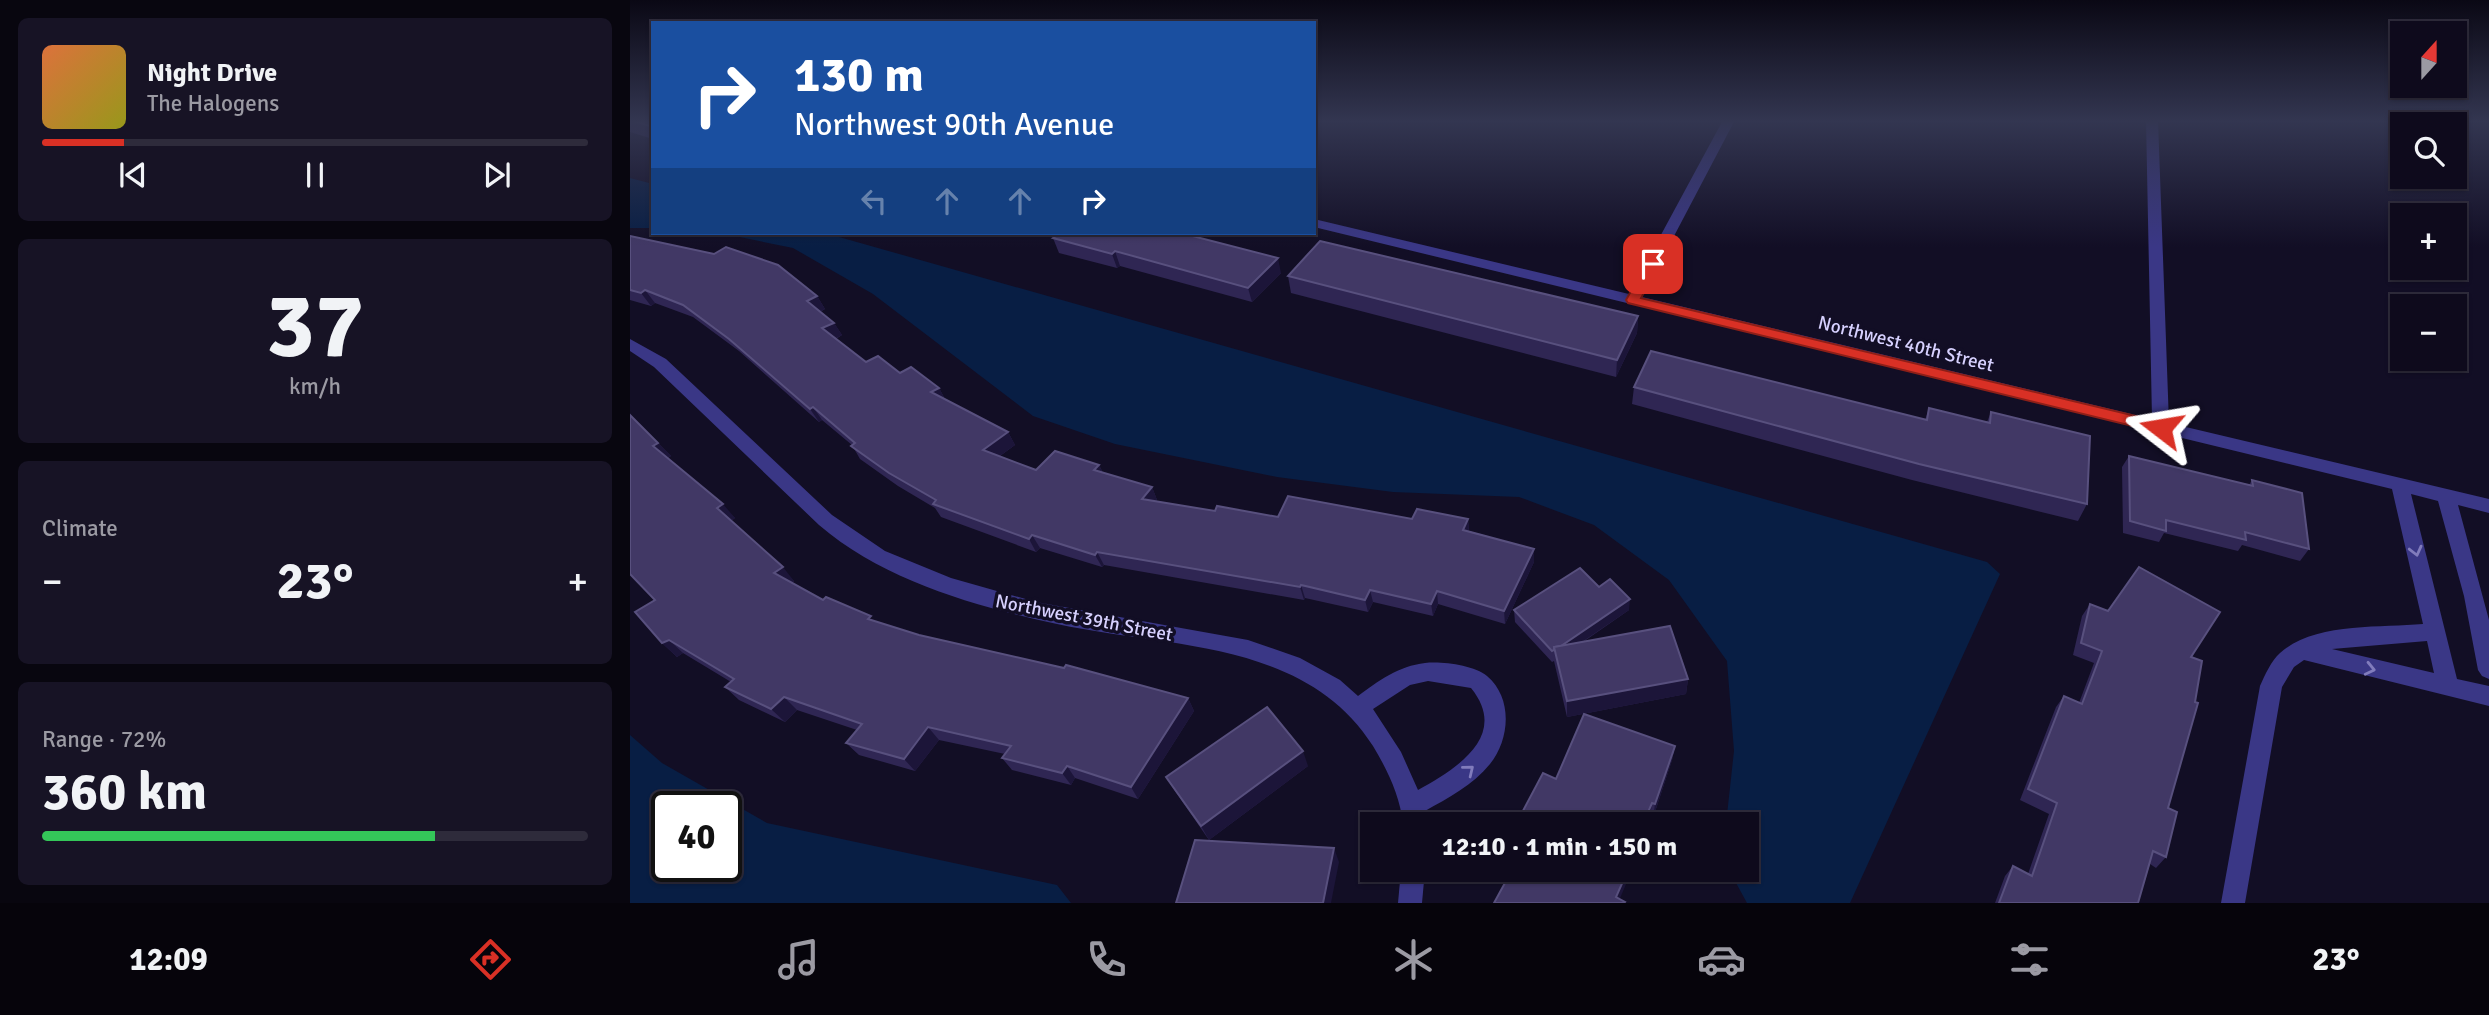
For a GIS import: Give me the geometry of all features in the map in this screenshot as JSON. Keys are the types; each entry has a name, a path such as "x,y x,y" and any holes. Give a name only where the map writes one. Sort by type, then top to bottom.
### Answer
{"street":[{"path":"1633,300 1707,162"},
{"path":"2153,162 2161,428"},
{"name":"Northwest 40th Street","path":"1316,223 2489,506"},
{"name":"Northwest 39th Street","path":"630,344 660,363 827,522 875,555 987,599 1061,617 1249,649 1290,662 1325,679 1360,706 1384,739 1404,782 1412,812"},
{"path":"2400,485 2448,687"},
{"path":"2446,496 2474,596 2489,670"},
{"path":"2233,903 2271,685 2288,659 2304,651 2352,637 2434,632"},
{"path":"2304,651 2489,696"},
{"path":"1360,706 1399,678 1430,670 1478,681 1493,703 1495,730 1482,760 1417,812"},
{"path":"1410,903 1412,882"}],"water":[{"path":"630,178 651,183 651,228 630,228"},
{"path":"730,235 832,235 1987,562 2000,574 1850,903 1747,903 1736,882 1759,882 1759,812 1727,812 1734,751 1727,661 1669,580 1594,525 1519,497 1393,492 1277,477 1115,444 1033,416 873,294 793,248"},
{"path":"630,735 662,763 711,791 651,791 651,882 742,882 742,809 767,823 1057,885 1071,903 630,903"}],"building":[{"path":"1057,235 1189,235 1278,258 1248,288 1115,251 1112,254 1053,238"},
{"path":"630,236 714,254 726,247 778,265 817,296 807,301 834,323 822,328 866,362 878,356 900,373 911,367 939,388 931,392 1008,432 983,450 1036,470 1055,451 1099,465 1094,470 1152,487 1142,499 1215,511 1217,506 1278,517 1288,496 1412,519 1417,509 1468,519 1463,530 1534,549 1504,611 1437,591 1431,604 1370,590 1365,600 1301,585 1300,587 1097,552 1095,555 1032,535 1029,539 933,504 936,500 889,473 851,446 855,443 813,407 810,409 729,339 683,305 645,290 641,293 630,290"},
{"path":"1320,241 1638,316 1617,360 1288,276"},
{"path":"1651,351 1927,420 1929,408 1990,423 1991,412 2090,436 2087,504 1919,464 1634,387"},
{"path":"630,415 658,443 653,446 723,504 717,508 783,567 774,573 823,600 826,597 871,616 868,619 919,635 1064,668 1066,665 1188,698 1131,787 1067,766 1062,773 1002,758 1011,746 928,727 904,759 846,743 862,724 784,697 771,709 725,687 734,679 669,640 662,643 635,612 655,600 630,574"},
{"path":"2129,456 2253,486 2252,480 2302,493 2309,549 2245,532 2246,540 2166,520 2166,531 2130,521"},
{"path":"2139,567 2220,612 2191,657 2202,661 2195,702 2198,703 2168,808 2177,812 2166,857 2153,851 2138,903 1999,903 2013,866 2032,876 2057,803 2028,789 2064,696 2082,704 2102,651 2081,643 2090,604 2108,611"},
{"path":"1580,568 1599,587 1610,579 1630,599 1561,646 1554,647 1552,651 1514,610"},
{"path":"1670,626 1688,679 1567,701 1554,647"},
{"path":"1267,707 1303,751 1201,826 1166,777"},
{"path":"1584,714 1675,746 1655,804 1652,803 1648,812 1522,812 1543,773 1556,779"},
{"path":"1195,840 1334,848 1323,903 1176,903"},
{"path":"1505,882 1623,882 1616,897 1625,902 1624,903 1494,903"}],"route":[{"path":"1653,264 1633,300 2161,428"}]}
